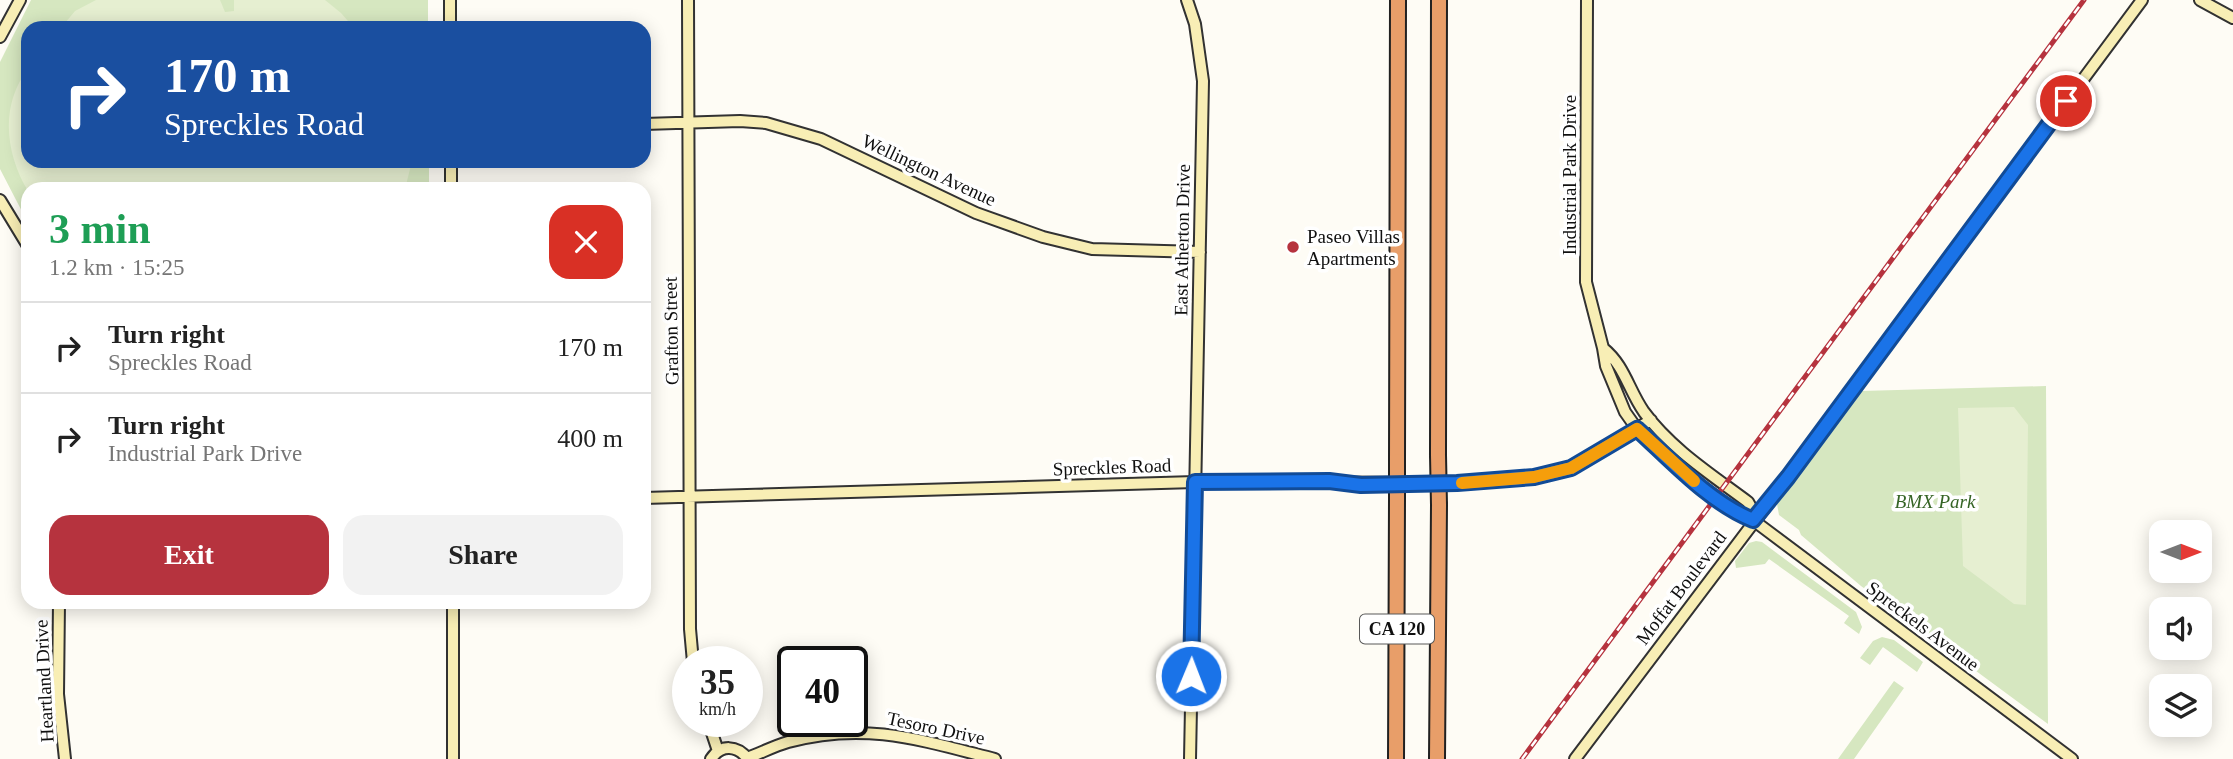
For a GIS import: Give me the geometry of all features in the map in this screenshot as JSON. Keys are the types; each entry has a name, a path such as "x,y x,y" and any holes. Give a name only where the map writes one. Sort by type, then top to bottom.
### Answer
{"highway":[{"name":"CA 120","path":"1396,759 1398,0"},
{"name":"CA 120","path":"1437,759 1439,0"}],"street":[{"path":"0,37 20,0"},
{"path":"450,0 450,21"},
{"name":"Grafton Street","path":"688,0 692,646"},
{"name":"East Atherton Drive","path":"1187,0 1195,24 1203,81 1190,759"},
{"name":"Industrial Park Drive","path":"1587,0 1586,282 1605,366 1637,429 1689,477 1738,514 1753,520 1753,511 1748,502 1688,457 1651,421 1617,360 1603,348"},
{"name":"Moffat Boulevard","path":"1575,759 2142,0"},
{"path":"2200,0 2233,18"},
{"name":"Wellington Avenue","path":"651,124 740,121 765,123 821,139 976,213 1043,237 1092,249 1200,252"},
{"path":"0,200 21,234"},
{"name":"Spreckles Road","path":"651,498 1195,482 1329,481 1361,485 1457,483 1534,477 1571,468 1651,421"},
{"name":"Spreckels Avenue","path":"1753,520 2072,759"},
{"name":"Heartland Drive","path":"59,609 58,694 65,759"},
{"path":"453,609 453,759"},
{"name":"Tesoro Drive","path":"748,759 785,743 851,732 885,733 923,740 995,759"},
{"path":"711,737 714,755 734,748 748,759"}],"green space":[{"path":"31,0 428,0 428,21 21,21 21,168 429,168 429,182 21,182 21,210 0,169 0,62"},
{"path":"96,0 220,0 225,12 234,11 234,0 325,0 348,21 67,21 75,11"},
{"path":"21,80 21,168 410,168 407,182 23,182 14,161 9,129 13,98"},
{"name":"BMX Park","path":"2046,386 2048,724 1861,586 1779,515 1777,504 1861,391"},
{"path":"2014,407 2028,425 2026,605 2014,604 1963,566 1958,408"},
{"path":"1762,542 1856,612 1862,627 1859,634 1844,623 1849,616 1769,559 1765,564 1736,568 1735,561 1749,543"},
{"path":"1882,637 1894,640 1923,662 1917,672 1883,647 1870,665 1860,658 1873,641"},
{"path":"1894,681 1904,688 1854,759 1838,759"}],"railway":[{"path":"1522,759 2084,0"}],"slow traffic":[{"path":"1462,483 1534,477 1571,468 1637,429 1694,481"}],"place":[{"name":"Paseo Villas Apartments","path":"1293,247"}],"route":[{"path":"1191,676 1195,482 1329,481 1361,485 1457,483 1534,477 1571,468 1637,429 1689,477 1738,514 1753,520 1788,477 2066,101"}]}
